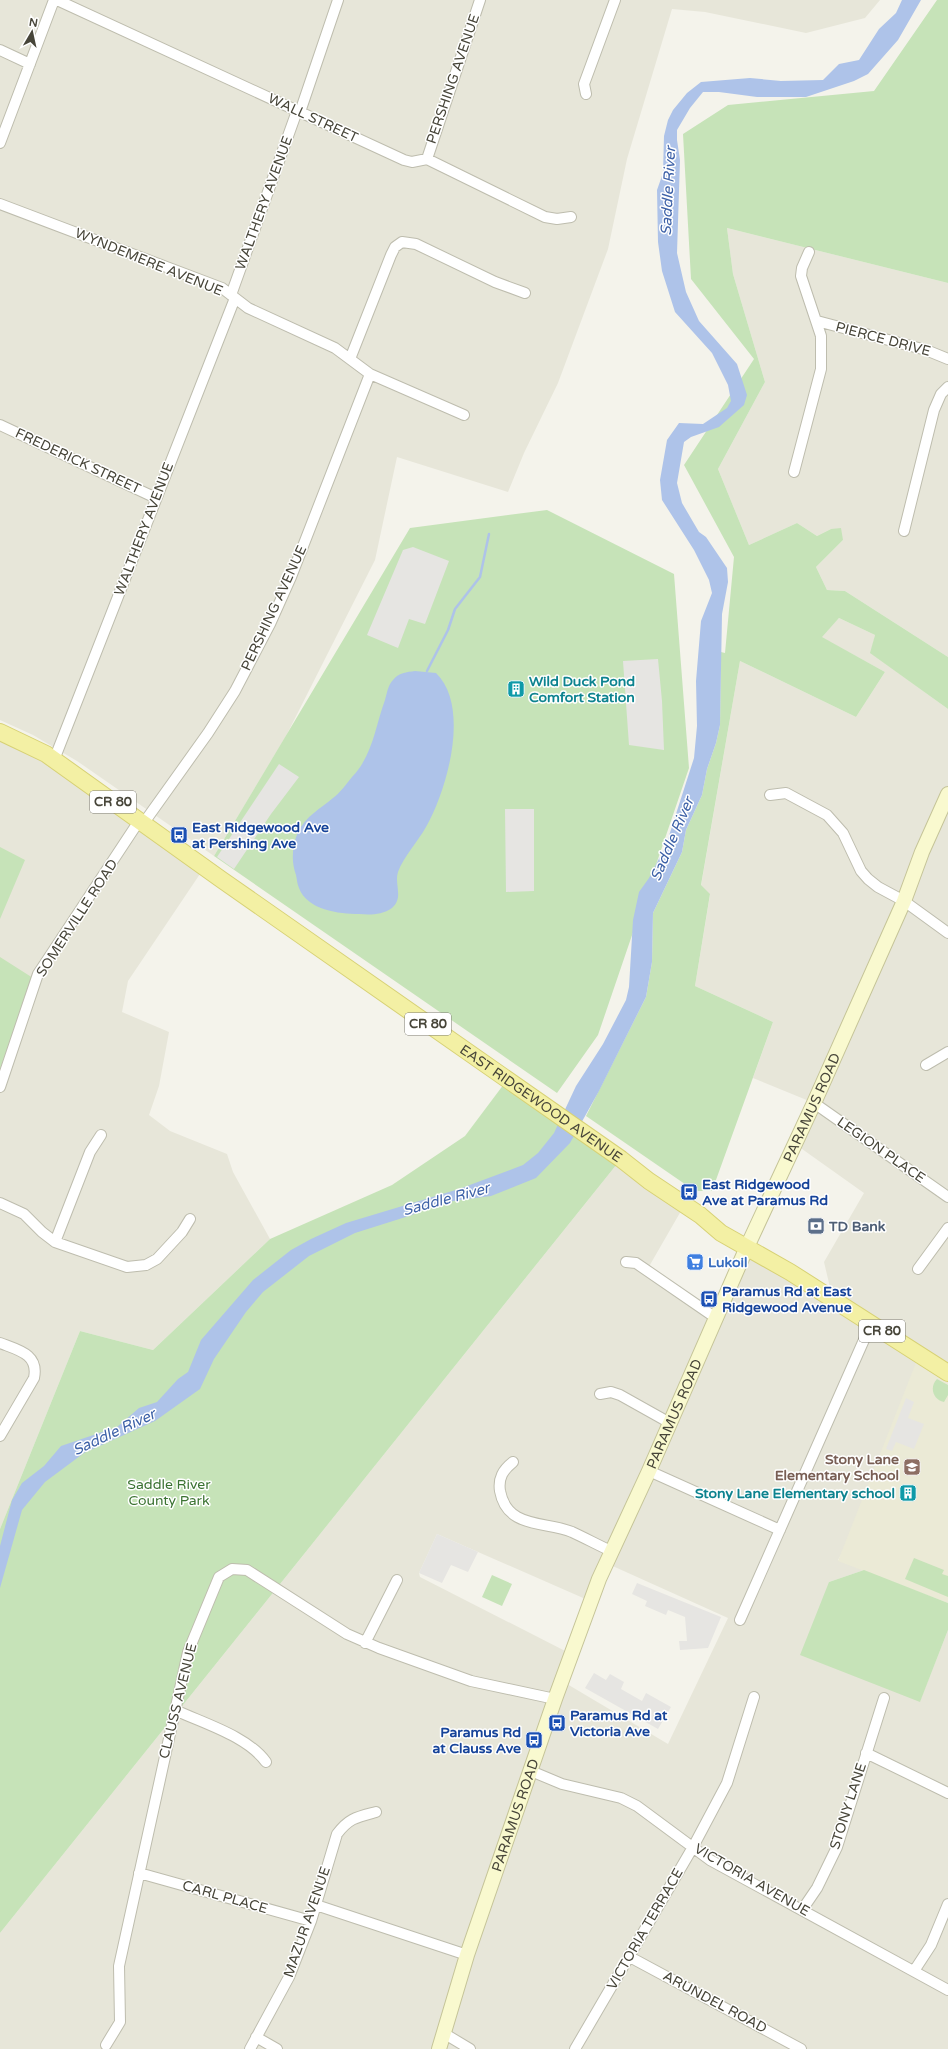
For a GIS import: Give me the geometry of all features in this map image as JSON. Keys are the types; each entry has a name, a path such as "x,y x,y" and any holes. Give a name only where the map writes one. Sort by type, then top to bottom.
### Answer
{"main road":[{"name":"EAST RIDGEWOOD AVENUE","path":"0,732 46,754 141,823 546,1106 621,1159 649,1181 700,1215 721,1233 790,1272 948,1373"},
{"name":"PARAMUS ROAD","path":"439,2049 445,2034 468,1955 591,1598 611,1551 649,1471 747,1247 814,1104 904,901 922,852 948,794"}],"street":[{"path":"0,143 56,0"},
{"name":"WALL STREET","path":"56,0 404,160 412,162 427,159"},
{"name":"WALTHERY AVENUE","path":"54,760 233,296 338,0"},
{"name":"PERSHING AVENUE","path":"427,159 480,0"},
{"path":"586,94 584,84 615,0"},
{"path":"0,50 30,64"},
{"path":"427,159 545,217 571,217"},
{"name":"WYNDEMERE AVENUE","path":"0,204 222,288 248,308 335,348 370,374 464,415"},
{"path":"350,359 395,247 402,242 416,244 496,282 525,292"},
{"path":"794,472 821,369 822,353 817,321 801,276 802,268 809,252"},
{"name":"PIERCE DRIVE","path":"817,321 926,350 948,359"},
{"name":"PERSHING AVENUE","path":"141,823 208,734 235,691 270,624 294,569 370,374"},
{"path":"904,531 934,410 937,402 948,387"},
{"name":"FREDERICK STREET","path":"0,425 156,498"},
{"path":"770,795 786,793 827,815 843,833 861,871 868,879 878,887 904,901 948,933"},
{"name":"SOMERVILLE ROAD","path":"0,1087 38,974 141,823"},
{"path":"926,1065 948,1052"},
{"name":"LEGION PLACE","path":"814,1104 948,1197"},
{"path":"55,1242 90,1152 101,1136"},
{"path":"0,1202 24,1214 42,1232 55,1242 127,1267 146,1265 157,1259 182,1232 190,1219"},
{"path":"918,1269 948,1228"},
{"path":"626,1262 636,1263 716,1318"},
{"path":"740,1620 871,1324"},
{"path":"0,1343 21,1351 31,1357 34,1364 34,1378 0,1436"},
{"path":"600,1394 611,1392 620,1395 670,1423"},
{"path":"513,1462 504,1469 500,1477 499,1487 505,1504 511,1512 519,1519 535,1525 571,1532 611,1551"},
{"path":"649,1471 780,1530"},
{"name":"CLAUSS AVENUE","path":"106,2045 120,2022 119,1966 188,1652 216,1582 225,1572 232,1569 247,1570 347,1634 365,1643 472,1681 555,1699"},
{"path":"365,1643 397,1580"},
{"name":"VICTORIA TERRACE","path":"575,2049 693,1847 727,1783 754,1697"},
{"name":"STONY LANE","path":"802,1910 817,1888 836,1847 884,1698"},
{"path":"175,1710 247,1743 260,1753 266,1762"},
{"path":"866,1753 948,1793"},
{"name":"VICTORIA AVENUE","path":"531,1770 562,1784 621,1798 653,1816 693,1847 729,1870 948,1990"},
{"name":"MAZUR AVENUE","path":"250,2049 289,1978 316,1905 337,1834 346,1822 376,1812"},
{"name":"CARL PLACE","path":"139,1873 310,1921"},
{"path":"914,1971 931,1945 948,1904"},
{"path":"316,1905 468,1955"},
{"name":"ARUNDEL ROAD","path":"628,1956 801,2049"},
{"path":"445,2034 470,2049"},
{"path":"256,2037 276,2049"}],"shaded area":[{"path":"0,0 880,0 865,18 806,33 705,12 672,9 627,159 608,249 558,383 524,453 508,492 397,457 375,560 286,736 214,856 77,761 33,735 0,720"},
{"path":"727,228 948,283 948,657 845,591 827,590 816,567 843,540 831,529 817,536 797,523 749,545 718,469 765,382 733,274"},
{"path":"413,547 449,561 425,624 409,619 398,648 367,635 403,550"},
{"path":"839,618 875,635 871,653 948,709 948,1373 838,1560 864,1570 829,1582 920,1701 948,1630 948,2049 0,2049 0,1933 621,1159 685,1204 647,1270 716,1318 747,1247 833,1300 824,1262 864,1193 795,1144 814,1103 753,1078 773,1022 695,986 710,895 701,886 740,661 856,717 885,672 821,637","holes":["437,1534 590,1601 606,1563 728,1618 668,1744 562,1681 571,1654 420,1577 419,1573"]},
{"path":"658,659 662,701 664,750 629,745 623,661"},
{"path":"0,732 204,868 128,981 122,1012 169,1032 159,1086 149,1115 170,1131 227,1154 233,1172 270,1239 153,1350 80,1331 0,1529"},
{"path":"279,764 299,777 271,814 234,869 217,857"},
{"path":"505,809 534,809 534,891 506,892"},
{"name":"Stony Lane Elementary School","path":"919,1355 948,1373 948,1603 838,1561"},
{"path":"906,1398 914,1402 908,1418 924,1424 914,1449 896,1442 892,1451 886,1449"},
{"path":"437,1534 478,1552 468,1572 451,1565 442,1583 419,1573"},
{"path":"637,1583 721,1617 708,1648 680,1650 679,1641 687,1641 685,1617 668,1610 666,1615 645,1606 647,1601 632,1594"},
{"path":"594,1673 606,1680 610,1674 624,1682 621,1689 642,1701 646,1693 671,1707 658,1729 585,1688"}],"green space":[{"path":"937,0 948,0 948,283 727,228 733,274 765,382 718,469 749,545 797,523 817,536 831,529 841,528 843,540 816,567 827,590 845,591 948,657 948,709 870,653 875,635 839,618 822,637 885,672 856,717 740,661 701,885 710,894 695,986 773,1022 712,1191 695,1191 586,1116 646,997 652,962 653,913 682,852 686,830 702,795 707,769 716,743 720,725 721,652 725,653 734,557 684,465 754,359 691,279 683,134 728,105 874,91"},
{"path":"547,510 674,574 689,768 598,1035 557,1093 214,856 410,528"},
{"path":"0,847 25,860 0,919"},
{"path":"0,957 33,978 0,1069"},
{"name":"Saddle River County Park","path":"507,1080 621,1159 0,1933 0,1529 80,1331 153,1350 270,1239 392,1185 465,1136"},
{"path":"937,1379 948,1385 948,1395 944,1402 937,1399 933,1393 933,1386"},
{"path":"914,1558 944,1570 942,1574 948,1576 948,1597 905,1579"},
{"path":"864,1570 948,1603 948,1630 920,1702 800,1655 829,1582"},
{"path":"492,1575 512,1584 502,1606 482,1597"}],"water":[{"name":"Saddle River","path":"902,0 921,0 898,40 868,74 854,81 806,97 757,97 719,92 703,92 690,108 677,130 680,160 677,253 686,292 699,321 737,364 747,395 744,405 719,427 691,437 684,442 677,483 682,503 699,532 706,537 727,568 728,582 722,614 720,725 716,743 707,769 702,795 686,830 682,852 653,913 652,962 646,997 599,1091 570,1143 536,1178 491,1196 439,1203 412,1215 355,1233 309,1256 263,1292 246,1312 214,1359 200,1389 155,1421 84,1453 45,1482 22,1510 0,1588 0,1546 12,1500 22,1483 44,1466 61,1446 117,1427 139,1408 157,1402 178,1379 188,1372 201,1340 253,1280 291,1250 346,1223 459,1189 523,1165 538,1153 554,1133 576,1086 603,1044 626,1000 629,987 633,920 639,892 649,878 666,845 694,758 697,726 696,681 701,621 712,593 709,580 694,550 662,500 660,480 667,440 679,423 703,424 727,408 731,401 728,385 712,353 675,312 662,271 658,242 657,190 663,173 664,136 668,120 673,110 687,93 701,82 750,78 781,81 823,80 839,64 859,60 879,29 896,13"},
{"path":"415,671 436,673 446,688 452,706 454,727 448,771 434,811 426,827 403,861 398,872 398,895 396,904 388,910 376,914 333,912 316,906 303,895 298,886 294,870 293,848 298,832 309,817 338,793 365,759 373,740 391,682 400,674"}],"waterway":[{"path":"427,671 448,630 455,609 480,577 489,534"}],"place":[{"name":"Wild Duck Pond Comfort Station","path":"516,689"},
{"name":"East Ridgewood Ave at Pershing Ave","path":"179,835"},
{"name":"East Ridgewood Ave at Paramus Rd","path":"689,1192"},
{"name":"TD Bank","path":"816,1226"},
{"name":"Lukoil","path":"695,1262"},
{"name":"Paramus Rd at East Ridgewood Avenue","path":"709,1299"},
{"name":"Stony Lane Elementary School","path":"912,1467"},
{"name":"Stony Lane Elementary school","path":"908,1493"},
{"name":"Paramus Rd at Victoria Ave","path":"557,1723"},
{"name":"Paramus Rd at Clauss Ave","path":"534,1740"}]}
